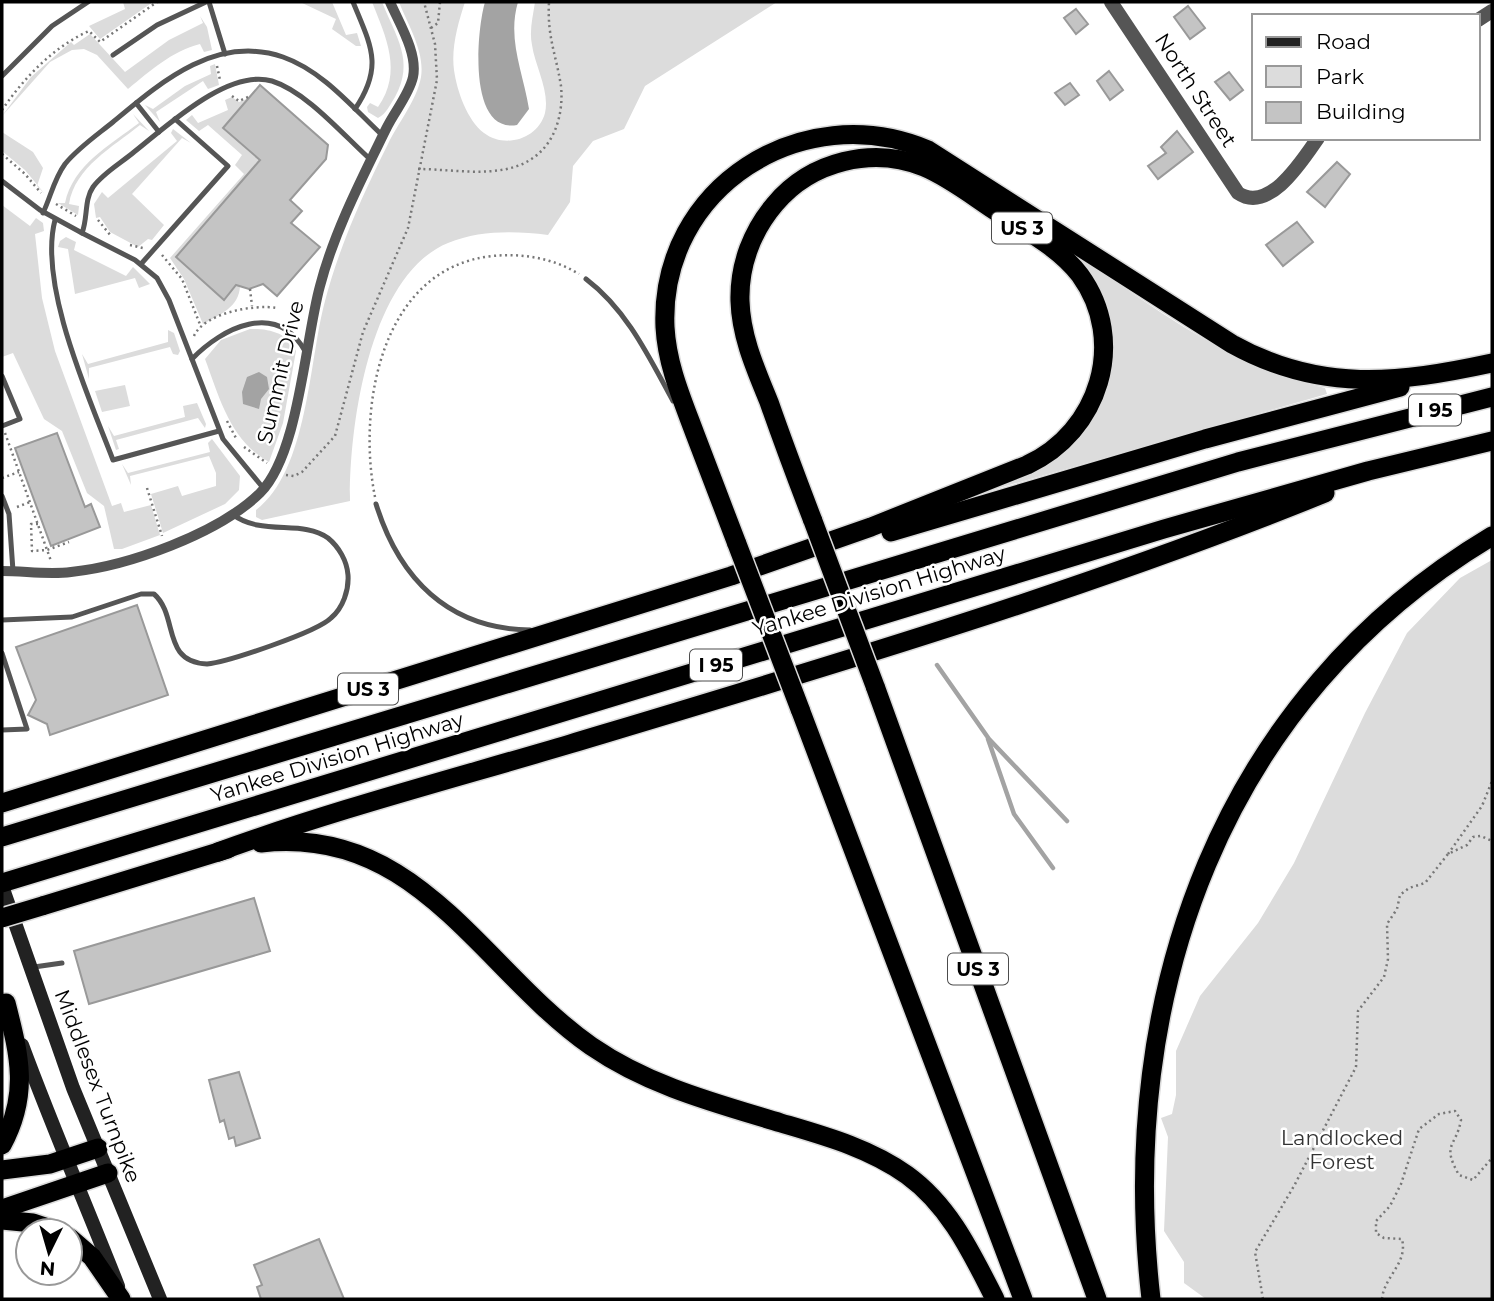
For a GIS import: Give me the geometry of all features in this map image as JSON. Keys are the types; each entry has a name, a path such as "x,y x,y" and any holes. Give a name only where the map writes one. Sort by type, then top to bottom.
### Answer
{"highway":[{"path":"1023,1299 677,386 668,351 665,314 674,264 695,219 729,180 771,152 818,136 881,135 929,150 1211,331 1268,362 1339,380 1384,381 1436,375 1492,363"},
{"name":"US 3","path":"4,803 731,576 871,527 1039,460 1075,429 1096,395 1104,357 1102,327 1094,300 1074,268 1049,246 944,178 901,160 867,158 843,161 800,181 780,197 754,236 743,267 740,301 745,335 813,521 875,686 1097,1299"},
{"path":"731,576 770,569 1101,469 1389,391 1436,375"},
{"name":"Yankee Division Highway","path":"9,835 1097,503 1379,424 1492,397"},
{"name":"Yankee Division Highway","path":"2,884 1111,544 1404,462 1492,441"},
{"path":"2,918 218,852 284,828 570,744 960,622 1253,522 1404,462"},
{"path":"1151,1299 1144,1187 1153,1061 1175,951 1213,846 1262,757 1325,674 1395,605 1455,559 1492,536"},
{"path":"218,852 270,842 308,842 356,853 391,869 436,901 567,1028 619,1063 692,1096 846,1143 905,1173 945,1212 995,1299"},
{"path":"2,1145 16,1118 20,1099 18,1060 4,997"},
{"path":"2,1170 68,1160 98,1148"},
{"path":"2,1209 108,1173"},
{"path":"84,1249 93,1256 122,1299"}],"main road":[{"name":"Middlesex Turnpike","path":"2,884 98,1148 160,1299"},
{"path":"4,997 54,1134 78,1183 122,1299"}],"street":[{"name":"Summit Drive","path":"7,571 69,573 120,563 182,538 232,513 264,489 279,463 287,439 325,267 413,73 409,49 390,2"},
{"name":"North Street","path":"1111,2 1238,193 1248,199 1258,199 1275,188 1316,140"}],"lane":[{"path":"2,76 43,33 88,2"},
{"path":"113,55 166,20 207,2 225,54"},
{"path":"353,2 370,44 374,64 368,87 355,109"},
{"path":"43,213 66,163 136,103 183,68 225,54 261,52 287,58 320,78 383,136"},
{"path":"82,233 87,200 93,187 175,119 235,85 266,80 296,92 372,161"},
{"path":"136,103 159,132"},
{"path":"141,264 228,166 175,119"},
{"path":"2,181 43,213 141,264 154,275 164,289 219,431 232,453 264,489"},
{"path":"55,220 51,243 63,317 76,361 113,460 219,431"},
{"path":"586,279 603,293 630,326 704,457"},
{"path":"191,359 215,337 247,324 271,325 284,329 295,336 305,351"},
{"path":"2,376 20,419 2,426"},
{"path":"2,496 10,529 7,571"},
{"path":"376,504 392,548 407,573 450,608 500,627 535,630 571,626"},
{"path":"2,620 72,617 141,594 154,594 161,602 179,652 192,663 207,664 312,629 334,616 345,596 348,581 344,558 334,544 313,532 253,526 232,513"},
{"path":"2,529 10,529"},
{"path":"2,653 27,729 2,730"},
{"path":"30,967 62,963"}],"path":[{"path":"2,110 30,75 70,40 89,30 100,42 157,2"},
{"path":"283,473 291,476 302,472 335,436 363,332 406,235 436,89 437,54 424,2"},
{"path":"431,28 438,23 440,2"},
{"path":"418,169 505,169 529,163 544,148 556,129 561,100 549,37 549,2"},
{"path":"217,63 220,79"},
{"path":"227,98 232,96 239,101 247,97"},
{"path":"2,154 25,174 42,194"},
{"path":"57,204 76,216"},
{"path":"98,220 104,230 115,239"},
{"path":"126,244 139,249 149,241"},
{"path":"160,253 182,279 201,327"},
{"path":"376,504 370,455 373,401 386,346 412,296 443,271 468,261 499,255 547,260 586,279"},
{"path":"250,289 251,306"},
{"path":"196,342 193,335 201,327 228,313 251,306 278,308"},
{"path":"225,415 240,443 268,464"},
{"path":"9,443 51,561"},
{"path":"2,478 19,472"},
{"path":"147,488 162,536"},
{"path":"7,510 30,502"},
{"path":"38,524 31,524 32,551 47,551 69,542"},
{"path":"1263,1299 1255,1252 1294,1186 1356,1068 1358,1011 1384,977 1388,959 1387,924 1400,895 1409,888 1425,883 1448,854 1482,806 1492,781"},
{"path":"1448,854 1467,845 1473,838 1481,836 1492,841"},
{"path":"1382,1299 1386,1281 1402,1259 1404,1247 1402,1239 1384,1238 1376,1233 1376,1221 1390,1206 1402,1184 1419,1129 1439,1114 1455,1111 1461,1120 1459,1132 1450,1142 1450,1159 1460,1175 1473,1180 1492,1158"}],"green space":[{"path":"123,2 153,2 100,39 89,26 125,9"},
{"path":"300,2 332,2 346,35 357,33 361,46 356,46 332,29 336,19"},
{"path":"372,2 382,2 398,38 403,60 401,84 388,109 378,118 368,112 367,107 370,103 378,107 390,81 391,68 387,41"},
{"path":"399,2 465,2 453,53 460,96 473,121 484,133 492,138 511,141 528,135 541,122 545,113 546,96 531,40 535,2 777,2 645,86 624,129 593,141 573,166 570,202 548,235 510,232 472,236 448,243 421,260 399,287 382,319 369,357 354,434 350,501 262,520 256,517 256,510 273,492 286,469 296,442 325,301 337,261 370,182 419,86 421,58"},
{"path":"200,16 207,27 212,50 204,52 200,44 180,51 128,89 97,55 84,49 72,50 50,62 2,116 31,77 71,42 74,45 90,34 125,72 169,40 203,23"},
{"path":"215,64 219,85 208,89 203,81 156,112 160,122 145,105 153,109 185,86 211,74 210,66"},
{"path":"232,97 239,102 249,98 223,128 260,160 176,257 224,299 237,284 240,286 239,294 232,305 203,324 184,279 170,258 244,174 235,165 242,155 208,125 199,131 186,120 192,115 198,123 228,110 225,100"},
{"path":"133,114 149,131 140,125 87,169 79,179 69,204 79,206 78,215 58,203 65,203 76,178 94,157 139,123"},
{"path":"173,129 191,143 182,138 132,194 164,225 152,240 148,239 138,247 110,232 100,217 96,218 94,204 102,192 108,198 177,141 171,133"},
{"path":"2,132 33,152 43,168 37,185 25,170 2,151"},
{"path":"2,205 30,226 36,218 43,223 44,231 35,234 42,298 55,351 112,506 121,503 124,512 151,505 160,535 122,549 114,549 104,506 87,493 62,431 44,419 13,353 2,357"},
{"path":"1048,235 1146,303 1215,345 1250,363 1325,388 1327,394 999,488 1064,451 1091,421 1105,392 1112,349"},
{"path":"66,237 76,242 74,250 126,276 133,267 150,284 139,288 135,278 75,294 68,249 58,247 60,241"},
{"path":"250,329 277,333 288,340 296,351 283,423 269,462 256,453 236,430 228,417 205,359 221,340"},
{"path":"168,330 174,333 180,351 178,355 173,354 170,347 89,368 89,379 82,354 88,364 168,342"},
{"path":"125,385 130,406 102,412 95,391"},
{"path":"197,403 206,424 205,428 198,418 116,440 119,449 116,450 108,426 114,436 185,417 183,406"},
{"path":"212,439 240,476 239,490 225,504 163,533 151,494 178,486 182,496 216,486 216,473 209,456 130,476 131,485 122,464 128,473 210,452 208,443"},
{"name":"Landlocked Forest","path":"1492,560 1492,1299 1206,1299 1184,1283 1184,1262 1164,1231 1168,1137 1161,1118 1172,1114 1176,1095 1176,1051 1200,996 1258,923 1294,863 1365,713 1407,633 1460,578"}],"shaded area":[{"path":"485,2 518,2 515,42 529,109 517,125 501,123 490,113 483,97 478,55"},
{"path":"259,372 267,377 269,389 261,399 259,409 243,404 242,392 247,377"}],"building":[{"path":"1188,6 1205,28 1190,39 1174,17"},
{"path":"1076,9 1088,24 1076,34 1064,18"},
{"path":"1109,71 1123,90 1110,100 1097,81"},
{"path":"1229,72 1243,90 1230,100 1215,82"},
{"path":"1070,83 1079,95 1065,105 1055,93"},
{"path":"260,85 328,145 326,159 290,200 302,211 291,223 320,247 277,296 263,284 249,289 236,285 224,300 176,257 260,160 223,128"},
{"path":"1177,131 1193,152 1158,179 1148,166 1166,153 1161,147"},
{"path":"1337,162 1350,174 1325,207 1307,192"},
{"path":"1297,222 1313,242 1283,266 1266,245"},
{"path":"57,433 85,507 91,504 100,527 51,546 15,448"},
{"path":"137,605 168,695 50,735 47,724 28,715 36,700 16,647"},
{"path":"254,898 270,951 89,1004 74,951"},
{"path":"239,1072 260,1138 236,1146 234,1137 229,1139 224,1120 220,1122 209,1080"},
{"path":"319,1239 344,1299 261,1299 257,1287 262,1285 254,1265"}],"waterway":[{"path":"937,665 989,739 1067,821"},
{"path":"988,739 1014,814 1053,868"}]}
